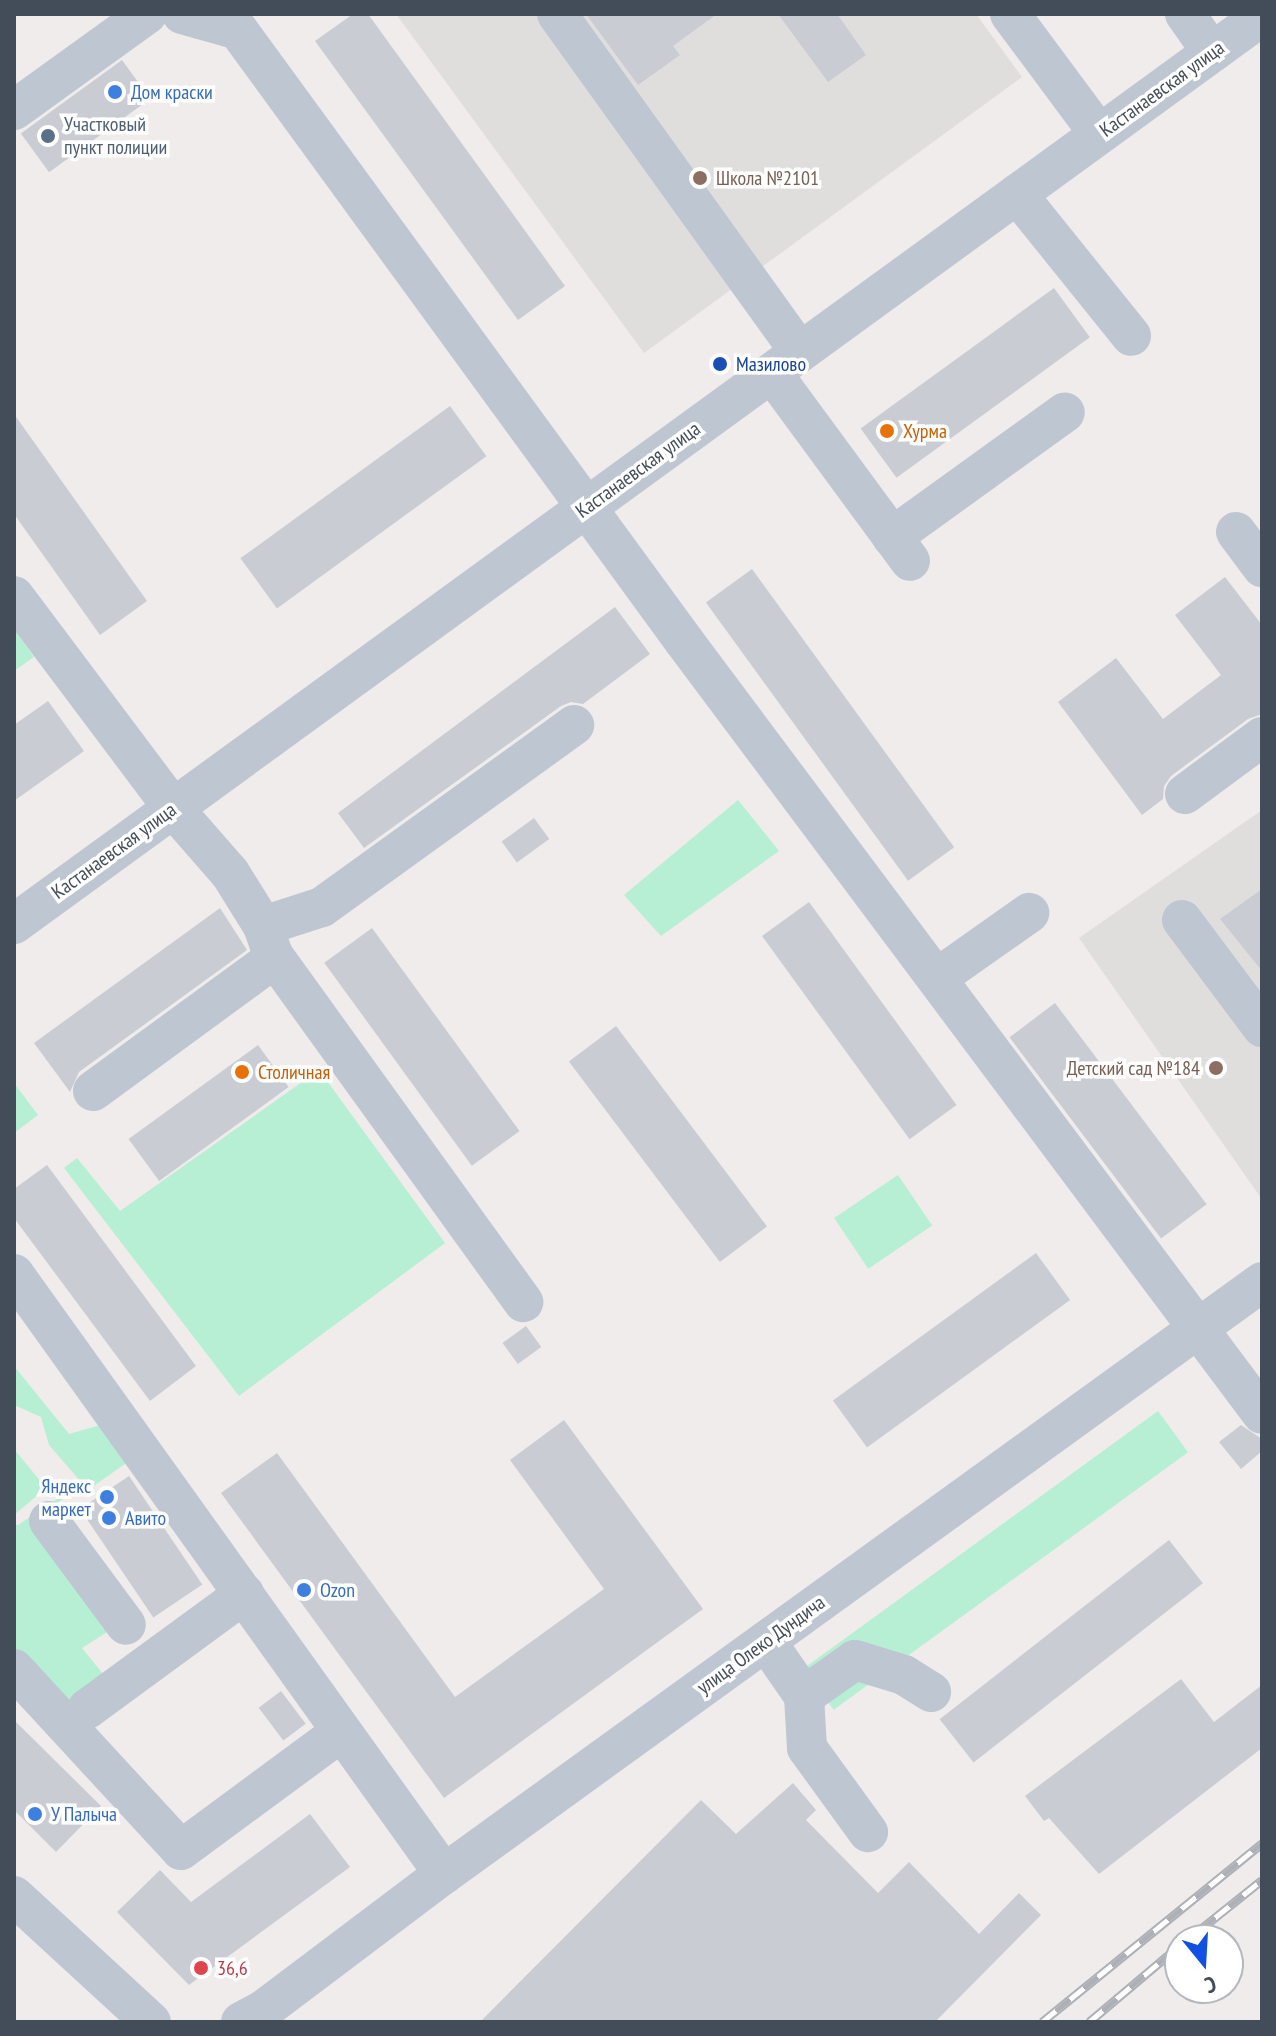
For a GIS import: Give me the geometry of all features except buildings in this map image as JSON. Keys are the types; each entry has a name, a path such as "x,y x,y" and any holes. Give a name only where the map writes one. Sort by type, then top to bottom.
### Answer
{"street":[{"path":"14,110 147,14"},
{"path":"182,14 238,30 587,507 1262,1414"},
{"path":"557,14 786,362 901,549 1065,412"},
{"path":"1010,14 1099,134"},
{"path":"1185,14 1212,52"},
{"name":"Кастанаевская улица","path":"14,924 1262,16"},
{"path":"1017,194 1131,336"},
{"path":"1236,532 1262,567"},
{"path":"14,596 173,808 230,873 269,942 523,1302"},
{"path":"93,1091 269,942 574,725"},
{"path":"1185,794 1262,737"},
{"path":"937,978 1029,913"},
{"path":"1182,920 1262,1027"},
{"path":"14,1274 444,1874"},
{"name":"улица Олеко Дундича","path":"252,2018 444,1874 1262,1282"},
{"path":"49,1521 126,1625"},
{"path":"87,1709 244,1594"},
{"path":"766,1641 804,1696 807,1748 868,1832"},
{"path":"804,1696 855,1660 904,1675 931,1692"},
{"path":"14,1669 181,1850 341,1732"},
{"path":"14,1896 151,2022"}],"shaded area":[{"name":"Школа №2101","path":"396,14 976,14 1022,77 644,353"},
{"name":"Детский сад №184","path":"1262,810 1262,1197 1261,1198 1079,938"}],"green space":[{"path":"14,629 34,657 14,671"},
{"path":"738,800 779,851 661,936 624,895"},
{"path":"319,1070 445,1243 239,1396 64,1168 77,1158 120,1211"},
{"path":"14,1083 38,1115 14,1133"},
{"path":"898,1175 932,1226 868,1269 834,1218"},
{"path":"14,1366 69,1434 111,1422 136,1456 88,1490 49,1445 41,1417 14,1405"},
{"path":"1158,1411 1188,1452 834,1710 804,1668"},
{"path":"14,1449 46,1488 14,1515"},
{"path":"76,1486 36,1524 112,1629 82,1648 120,1695 86,1725 14,1650 14,1524 18,1525"}],"railway":[{"path":"1042,2022 1262,1843"},
{"path":"1207,1924 1262,1880"},
{"path":"1089,2022 1164,1959"}],"place":[{"name":"Дом краски","path":"115,92"},
{"name":"Участковый пункт полиции","path":"48,136"},
{"name":"Школа №2101","path":"700,178"},
{"name":"Мазилово","path":"720,364"},
{"name":"Хурма","path":"887,431"},
{"name":"Детский сад №184","path":"1216,1068"},
{"name":"Столичная","path":"242,1072"},
{"name":"Яндекс маркет","path":"107,1497"},
{"name":"Авито","path":"109,1518"},
{"name":"Ozon","path":"304,1590"},
{"name":"У Палыча","path":"35,1814"},
{"name":"36,6","path":"201,1968"}]}
